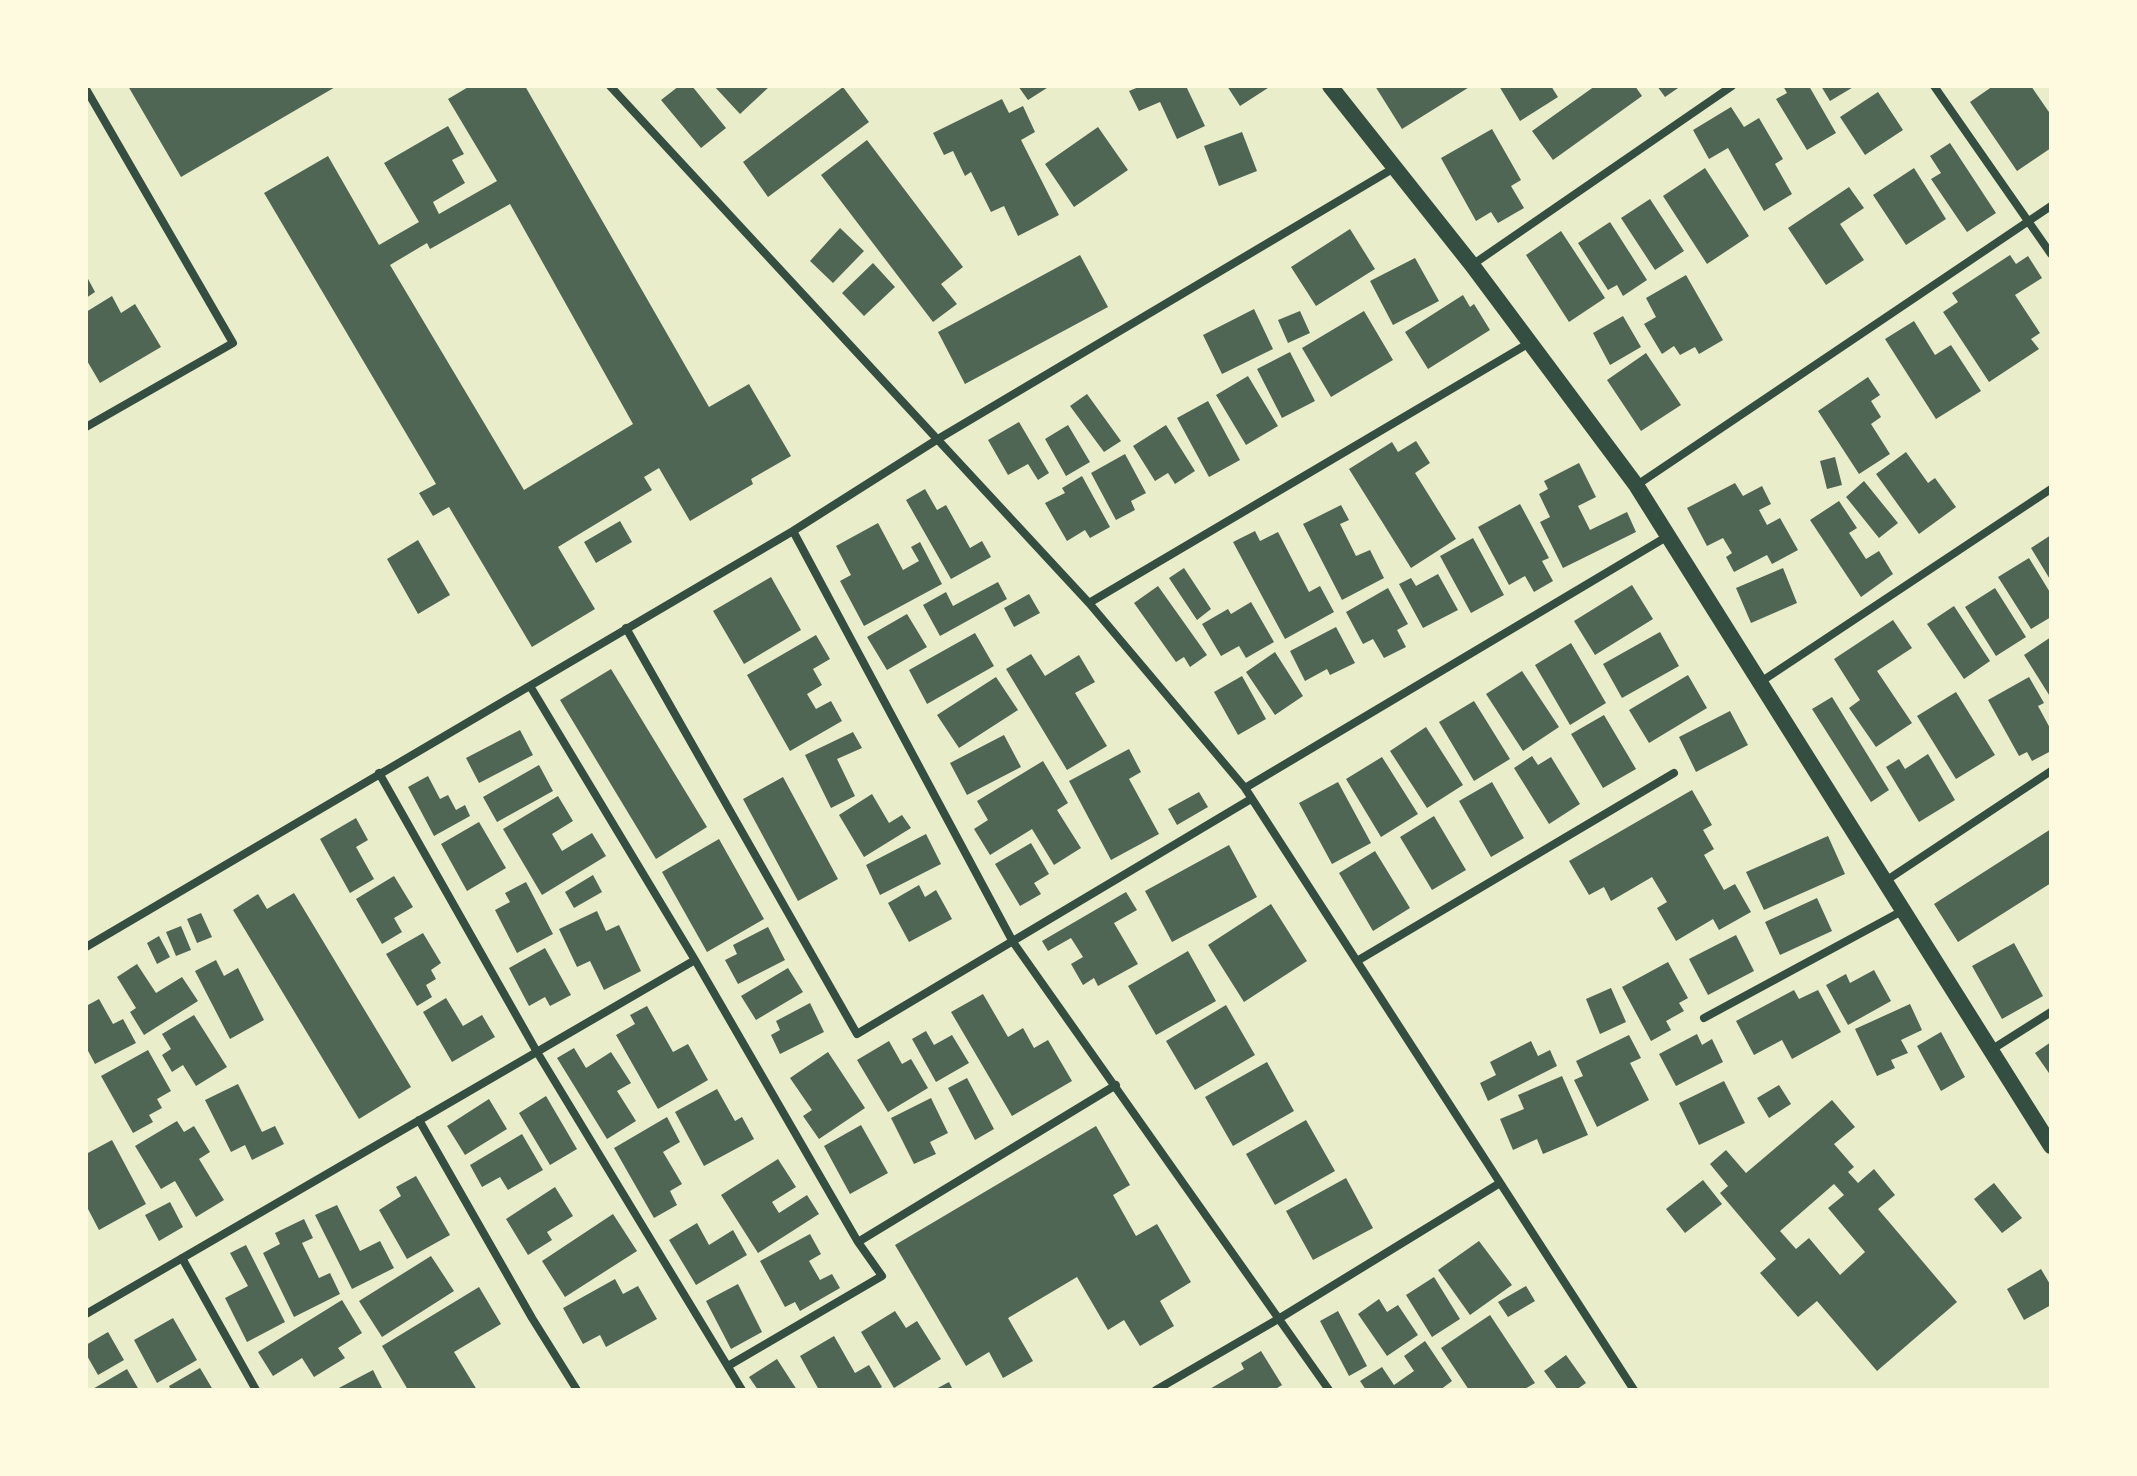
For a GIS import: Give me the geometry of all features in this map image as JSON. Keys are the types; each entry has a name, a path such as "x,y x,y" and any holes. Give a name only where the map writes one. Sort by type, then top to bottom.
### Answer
{"main road":[{"path":"1330,86 1472,265 1636,485 2051,1146"}],"street":[{"path":"610,86 1089,603 1245,788 1634,1390"},
{"path":"1472,265 1732,86"},
{"path":"1934,86 2051,254"},
{"path":"86,89 233,343 86,427"},
{"path":"86,947 793,531 938,439 1394,168"},
{"path":"1636,485 2051,206"},
{"path":"1089,603 1531,342"},
{"path":"1758,683 2051,489"},
{"path":"793,531 1013,942 1329,1390"},
{"path":"1245,788 1668,536"},
{"path":"626,628 857,1034 1251,799"},
{"path":"530,686 695,960 858,1242 882,1276 728,1366"},
{"path":"1884,883 2051,771"},
{"path":"379,773 537,1052 742,1390"},
{"path":"1357,961 1674,773"},
{"path":"1704,1018 1902,911"},
{"path":"86,1314 695,960"},
{"path":"1991,1050 2051,1012"},
{"path":"858,1242 1116,1085"},
{"path":"419,1120 532,1318 577,1390"},
{"path":"1156,1390 1500,1183"},
{"path":"182,1258 256,1390"}],"building":[{"path":"128,86 337,86 181,177"},
{"path":"470,86 525,86 709,407 749,384 791,456 751,479 753,484 690,521 659,468 644,477 652,490 558,547 595,609 532,647 449,507 433,516 419,493 436,484 264,193 328,156 379,245 419,222 384,163 448,126 464,154 452,160 465,183 433,202 439,214 497,181 448,99","holes":["510,204 633,424 524,490 390,265 427,243 430,249"]},
{"path":"679,86 692,86 726,128 701,148 661,100"},
{"path":"714,86 770,86 740,114"},
{"path":"1018,86 1050,86 1028,100"},
{"path":"1141,86 1186,86 1205,126 1177,139 1160,102 1139,111 1129,91"},
{"path":"1227,86 1271,86 1240,106"},
{"path":"1375,86 1471,86 1402,129"},
{"path":"1499,86 1551,86 1558,97 1520,121"},
{"path":"1595,86 1635,86 1642,96 1553,160 1532,131"},
{"path":"1657,86 1681,86 1665,97"},
{"path":"1783,86 1809,86 1836,133 1807,150 1776,99 1787,93"},
{"path":"1821,86 1855,86 1830,101"},
{"path":"1993,86 2031,86 2051,115 2051,148 2017,171 1970,102"},
{"path":"843,87 869,122 768,197 743,162"},
{"path":"1878,92 1903,130 1865,155 1840,117"},
{"path":"1002,99 1009,113 1023,106 1035,132 1021,140 1059,215 1018,236 1004,206 991,212 971,172 965,176 953,151 944,155 933,133"},
{"path":"1731,107 1744,127 1759,118 1783,159 1775,164 1792,194 1764,211 1728,148 1709,159 1693,130"},
{"path":"1098,127 1128,170 1074,207 1045,164"},
{"path":"1492,129 1521,180 1511,186 1524,208 1498,223 1491,212 1476,221 1441,158"},
{"path":"1242,132 1257,171 1219,186 1204,146"},
{"path":"867,140 963,267 941,284 957,304 933,322 821,175"},
{"path":"1950,143 1996,213 1967,232 1931,179 1941,173 1930,156"},
{"path":"1705,168 1749,236 1707,264 1663,196"},
{"path":"1914,168 1946,219 1906,245 1873,195"},
{"path":"1849,187 1864,208 1840,224 1864,260 1826,285 1788,228"},
{"path":"1650,199 1684,251 1655,270 1621,218"},
{"path":"1610,222 1647,280 1623,296 1617,285 1608,290 1578,243"},
{"path":"840,228 864,251 833,283 810,261"},
{"path":"1350,229 1375,269 1316,306 1291,267"},
{"path":"1561,231 1605,298 1569,322 1526,255"},
{"path":"1080,255 1108,307 965,384 938,332"},
{"path":"2010,255 2016,264 2028,256 2042,278 2015,295 2040,333 2031,339 2039,349 1989,382 1943,312 1958,302 1952,293"},
{"path":"1415,258 1439,301 1393,325 1370,281"},
{"path":"873,263 895,287 864,316 842,293"},
{"path":"86,275 95,292 86,298"},
{"path":"1686,275 1723,340 1699,354 1695,347 1680,355 1674,346 1662,354 1644,324 1656,317 1646,298"},
{"path":"1463,295 1470,307 1474,304 1490,330 1428,369 1405,332"},
{"path":"112,296 121,313 135,304 161,347 100,383 86,359 86,312"},
{"path":"1254,309 1273,349 1222,374 1203,335"},
{"path":"1300,311 1310,333 1288,343 1278,320"},
{"path":"1364,311 1393,360 1331,397 1302,348"},
{"path":"1623,316 1641,347 1610,365 1593,333"},
{"path":"1914,321 1935,355 1951,345 1981,391 1936,419 1885,339"},
{"path":"1290,352 1315,401 1282,418 1257,369"},
{"path":"1646,353 1681,405 1641,431 1607,380"},
{"path":"1248,376 1278,426 1246,445 1216,395"},
{"path":"1868,377 1880,395 1871,401 1881,417 1871,424 1890,454 1859,474 1818,411"},
{"path":"1087,394 1121,441 1104,452 1070,406"},
{"path":"1208,401 1240,460 1209,477 1177,418"},
{"path":"1019,422 1049,473 1038,480 1028,464 1008,475 988,440"},
{"path":"1068,425 1090,462 1066,476 1045,439"},
{"path":"1166,425 1195,471 1175,484 1168,473 1155,481 1133,446"},
{"path":"1416,441 1430,463 1415,473 1456,539 1411,568 1349,469 1392,442 1398,452"},
{"path":"1906,452 1928,483 1935,478 1956,507 1919,534 1876,474"},
{"path":"1125,454 1146,493 1131,501 1135,510 1116,520 1091,473"},
{"path":"1835,457 1842,485 1827,489 1820,461"},
{"path":"1579,463 1596,497 1578,506 1590,530 1627,512 1636,532 1563,568 1540,522 1550,517 1539,494 1548,489 1544,481"},
{"path":"1082,476 1110,527 1090,538 1085,530 1067,541 1045,503 1065,493 1062,488"},
{"path":"1864,481 1898,523 1879,538 1846,497"},
{"path":"1735,483 1743,496 1762,486 1771,504 1759,510 1767,525 1780,518 1798,550 1772,564 1767,555 1734,572 1726,557 1732,553 1723,538 1707,546 1687,508"},
{"path":"925,489 937,510 946,505 970,548 982,541 991,557 951,579 906,500"},
{"path":"1839,501 1857,528 1849,533 1866,559 1879,551 1893,574 1861,597 1810,520"},
{"path":"1520,504 1549,558 1542,561 1553,581 1534,592 1525,576 1509,585 1478,527"},
{"path":"1341,505 1349,520 1340,524 1356,556 1370,550 1384,578 1342,600 1303,524"},
{"path":"620,521 632,542 596,563 584,542"},
{"path":"878,523 903,570 919,561 911,547 920,542 942,584 864,626 840,581 851,575 836,546"},
{"path":"1255,531 1260,541 1278,532 1309,592 1320,586 1334,612 1285,639 1233,542"},
{"path":"2051,535 2051,581 2031,548"},
{"path":"1473,538 1504,595 1471,613 1440,556"},
{"path":"418,540 450,595 418,614 387,559"},
{"path":"2029,558 2051,594 2051,617 2031,629 1998,577"},
{"path":"1184,568 1211,609 1197,620 1169,578"},
{"path":"1783,568 1797,603 1751,623 1736,588"},
{"path":"1438,574 1458,610 1423,628 1399,584 1411,578 1416,586"},
{"path":"771,577 801,630 744,664 713,611"},
{"path":"998,582 1007,599 940,636 923,605 946,592 953,606"},
{"path":"1632,585 1653,619 1595,655 1574,621"},
{"path":"1158,586 1207,655 1190,667 1184,657 1176,662 1134,603"},
{"path":"1388,588 1408,624 1397,630 1406,647 1384,658 1373,639 1363,644 1346,612"},
{"path":"1995,588 2026,637 1996,656 1965,607"},
{"path":"1029,594 1040,613 1014,627 1004,608"},
{"path":"1251,602 1274,642 1246,658 1239,646 1221,656 1202,624 1228,609 1231,614"},
{"path":"1954,606 1990,661 1964,679 1927,624"},
{"path":"907,614 927,647 887,670 867,637"},
{"path":"1893,620 1912,648 1877,671 1912,723 1876,747 1849,708 1860,700 1834,659"},
{"path":"1336,627 1355,663 1330,675 1327,669 1305,681 1290,651"},
{"path":"1660,632 1679,666 1622,698 1603,664"},
{"path":"975,633 994,666 927,704 909,670"},
{"path":"816,635 830,659 813,669 822,685 807,694 816,709 831,701 842,721 790,751 747,675"},
{"path":"2051,637 2051,698 2024,655"},
{"path":"1571,643 1606,703 1570,725 1535,665"},
{"path":"1275,652 1303,696 1275,715 1246,672"},
{"path":"1031,654 1045,676 1079,655 1095,682 1075,693 1107,746 1067,770 1006,669"},
{"path":"611,669 707,827 656,859 560,700"},
{"path":"1522,671 1559,727 1523,751 1486,694"},
{"path":"1688,675 1707,708 1649,743 1629,710"},
{"path":"1242,676 1266,719 1238,735 1214,692"},
{"path":"996,677 1018,710 959,748 937,715"},
{"path":"2029,677 2044,703 2038,706 2051,730 2051,751 2032,761 2027,752 2019,756 1988,700"},
{"path":"1956,692 1995,755 1956,779 1917,716"},
{"path":"1832,697 1889,790 1871,802 1812,709"},
{"path":"1474,701 1510,759 1474,781 1439,722"},
{"path":"1730,711 1748,745 1696,772 1679,737"},
{"path":"1604,715 1636,769 1603,788 1571,734"},
{"path":"1426,727 1463,785 1427,808 1390,751"},
{"path":"520,730 533,755 479,783 466,758"},
{"path":"853,732 862,748 837,759 855,796 831,808 805,755"},
{"path":"1004,735 1021,767 967,795 950,763"},
{"path":"1129,749 1141,772 1129,779 1159,834 1111,860 1069,781"},
{"path":"1928,754 1955,800 1919,822 1886,767 1899,759 1905,769"},
{"path":"1532,756 1538,765 1551,757 1580,804 1549,824 1514,768"},
{"path":"1382,757 1418,814 1381,837 1346,779"},
{"path":"1043,761 1068,803 1057,810 1081,848 1054,865 1032,829 990,855 974,829 988,820 977,801"},
{"path":"539,765 553,791 497,822 483,797"},
{"path":"428,776 440,799 448,795 456,810 465,805 470,816 434,836 408,787"},
{"path":"783,777 838,879 798,901 743,799"},
{"path":"1338,782 1371,843 1332,864 1299,803"},
{"path":"1492,782 1524,838 1491,857 1459,801"},
{"path":"1692,790 1712,825 1703,830 1714,849 1704,855 1724,890 1735,884 1751,912 1719,930 1713,919 1676,941 1657,908 1667,902 1652,877 1611,901 1604,887 1589,895 1569,861"},
{"path":"1199,792 1208,807 1177,825 1168,809"},
{"path":"872,794 889,823 902,815 911,828 864,857 839,815"},
{"path":"558,796 573,821 552,834 562,851 592,833 606,856 542,895 503,829"},
{"path":"1434,816 1466,870 1432,890 1400,837"},
{"path":"356,818 368,840 356,847 374,879 350,893 320,839"},
{"path":"479,822 506,868 467,891 441,844"},
{"path":"2051,829 2051,883 1958,942 1934,904"},
{"path":"926,834 941,864 880,895 866,865"},
{"path":"1828,836 1845,874 1764,910 1746,872"},
{"path":"719,839 764,919 707,952 662,872"},
{"path":"1031,843 1049,874 1034,883 1041,894 1020,906 995,864"},
{"path":"1229,845 1257,897 1172,942 1145,891"},
{"path":"1375,851 1410,908 1373,931 1339,873"},
{"path":"593,875 602,892 574,908 565,892"},
{"path":"394,876 413,907 394,918 402,932 382,944 356,899"},
{"path":"526,882 553,934 517,953 495,910 510,902 505,893"},
{"path":"919,885 925,897 936,890 952,919 909,942 888,903"},
{"path":"1126,892 1137,910 1114,923 1138,964 1098,986 1094,978 1083,985 1071,964 1083,957 1071,938 1048,951 1042,941"},
{"path":"294,893 411,1087 359,1119 233,910 258,894 267,909"},
{"path":"1817,898 1832,931 1780,955 1765,922"},
{"path":"1271,904 1307,961 1244,1002 1208,945"},
{"path":"597,911 606,931 619,925 641,971 604,990 590,961 577,967 559,929"},
{"path":"201,913 212,937 197,943 187,919"},
{"path":"181,926 191,950 176,956 166,932"},
{"path":"768,927 785,960 738,984 725,960 737,954 733,945"},
{"path":"423,933 441,963 431,970 436,979 426,985 432,997 417,1006 386,954"},
{"path":"1736,935 1754,971 1708,995 1689,959"},
{"path":"159,936 170,957 157,964 147,943"},
{"path":"2014,943 2043,996 2002,1019 1972,966"},
{"path":"545,948 571,995 550,1006 545,997 529,1006 509,968"},
{"path":"1188,951 1216,1001 1156,1035 1128,986"},
{"path":"216,960 224,976 238,968 264,1020 230,1039 195,971"},
{"path":"1668,962 1688,998 1679,1003 1684,1011 1666,1021 1671,1030 1651,1041 1622,987"},
{"path":"137,964 156,993 182,977 198,1001 144,1035 130,1012 136,1008 117,977"},
{"path":"788,968 803,992 756,1020 741,996"},
{"path":"1874,970 1891,1001 1848,1025 1826,985 1846,974 1850,983"},
{"path":"1611,988 1626,1022 1600,1034 1586,999"},
{"path":"1794,990 1799,999 1818,990 1841,1032 1792,1059 1782,1040 1754,1055 1736,1021"},
{"path":"983,994 1008,1037 1023,1028 1034,1048 1048,1040 1072,1081 1012,1116 951,1012"},
{"path":"446,998 463,1026 482,1015 495,1037 452,1062 423,1012"},
{"path":"99,999 113,1024 123,1019 136,1043 95,1064 86,1047 86,1006"},
{"path":"810,1003 824,1032 780,1054 771,1035 780,1030 776,1021"},
{"path":"1910,1004 1922,1030 1901,1040 1908,1053 1891,1060 1895,1068 1877,1076 1855,1029"},
{"path":"1226,1005 1255,1055 1195,1090 1166,1041"},
{"path":"647,1006 673,1052 688,1044 708,1080 658,1109 616,1035 635,1024 630,1015"},
{"path":"194,1015 227,1067 196,1086 183,1065 172,1072 162,1055 171,1049 162,1034"},
{"path":"926,1031 934,1045 952,1035 969,1063 936,1082 912,1039"},
{"path":"1941,1032 1965,1077 1941,1091 1917,1046"},
{"path":"1697,1034 1702,1045 1712,1039 1723,1062 1676,1086 1659,1054"},
{"path":"1629,1035 1641,1058 1630,1063 1649,1100 1597,1127 1574,1080 1583,1076 1576,1061"},
{"path":"889,1041 902,1064 911,1059 928,1088 888,1112 857,1060"},
{"path":"1531,1041 1538,1056 1550,1050 1557,1066 1488,1101 1480,1083 1496,1075 1490,1062"},
{"path":"2051,1042 2051,1076 2035,1053"},
{"path":"574,1048 586,1068 611,1052 631,1083 617,1091 636,1121 607,1139 557,1058"},
{"path":"148,1050 171,1091 157,1099 162,1108 149,1115 153,1122 133,1133 101,1076"},
{"path":"828,1052 865,1108 819,1139 803,1116 812,1110 790,1078"},
{"path":"1267,1062 1294,1111 1233,1146 1205,1097"},
{"path":"1562,1076 1588,1135 1543,1154 1537,1139 1513,1150 1500,1119 1524,1109 1518,1095"},
{"path":"967,1078 994,1129 975,1140 948,1088"},
{"path":"1724,1081 1745,1123 1699,1145 1679,1103"},
{"path":"238,1084 262,1132 275,1126 284,1144 252,1160 245,1145 231,1152 205,1100"},
{"path":"1779,1085 1791,1104 1769,1118 1757,1098"},
{"path":"717,1089 735,1121 742,1117 754,1139 704,1166 675,1112"},
{"path":"546,1096 577,1149 550,1165 519,1113"},
{"path":"931,1098 948,1133 930,1142 936,1154 914,1164 891,1118"},
{"path":"489,1099 507,1129 465,1155 447,1126"},
{"path":"1832,1100 1855,1127 1834,1144 1854,1167 1848,1172 1858,1183 1874,1169 1895,1195 1878,1209 1957,1302 1877,1371 1817,1301 1798,1317 1760,1273 1776,1259 1720,1193 1728,1186 1710,1164 1726,1150 1746,1173","holes":["1834,1184 1844,1195 1828,1208 1865,1252 1840,1275 1809,1238 1796,1249 1780,1231"]},
{"path":"667,1117 680,1142 663,1152 682,1184 670,1191 677,1205 654,1218 614,1148"},
{"path":"1306,1120 1335,1171 1275,1205 1246,1154"},
{"path":"177,1121 184,1132 194,1126 210,1152 199,1159 224,1200 196,1217 175,1181 161,1189 135,1146"},
{"path":"861,1125 888,1173 850,1194 824,1146"},
{"path":"1096,1126 1130,1185 1113,1195 1136,1236 1157,1224 1191,1282 1160,1301 1174,1326 1140,1346 1124,1320 1108,1330 1077,1277 1008,1318 1033,1361 1003,1378 989,1352 966,1366 895,1245"},
{"path":"522,1134 543,1170 508,1190 500,1177 482,1187 470,1165"},
{"path":"112,1140 146,1204 99,1230 86,1210 86,1154"},
{"path":"778,1159 796,1187 772,1202 779,1213 807,1195 819,1214 758,1253 721,1195"},
{"path":"416,1176 450,1235 407,1259 379,1210 401,1196 396,1187"},
{"path":"1346,1178 1373,1228 1313,1260 1286,1211"},
{"path":"1703,1180 1722,1204 1685,1233 1666,1209"},
{"path":"1994,1183 2022,1218 2002,1233 1974,1199"},
{"path":"555,1187 573,1216 547,1232 552,1240 528,1255 506,1219"},
{"path":"170,1202 183,1227 159,1241 145,1215"},
{"path":"337,1205 360,1251 380,1241 394,1268 352,1289 315,1215"},
{"path":"613,1214 637,1251 565,1297 542,1261"},
{"path":"304,1219 313,1238 302,1243 319,1278 330,1273 340,1294 294,1317 263,1253 280,1244 275,1233"},
{"path":"697,1223 709,1245 733,1230 747,1255 696,1285 669,1240"},
{"path":"810,1234 821,1254 809,1261 820,1280 832,1274 840,1288 800,1311 795,1302 785,1307 760,1261"},
{"path":"1479,1241 1512,1285 1470,1315 1438,1270"},
{"path":"246,1245 285,1322 247,1342 225,1298 248,1286 230,1253"},
{"path":"431,1256 454,1291 382,1337 359,1301"},
{"path":"2041,1269 2051,1286 2051,1305 2024,1320 2007,1289"},
{"path":"1434,1277 1460,1319 1432,1337 1406,1295"},
{"path":"615,1279 623,1294 638,1286 657,1319 606,1347 600,1335 583,1344 563,1308"},
{"path":"738,1284 762,1332 731,1349 706,1301"},
{"path":"1526,1286 1535,1301 1508,1317 1498,1302"},
{"path":"479,1287 501,1324 454,1352 477,1390 408,1390 382,1346"},
{"path":"1379,1299 1387,1312 1398,1305 1418,1335 1387,1356 1358,1314"},
{"path":"342,1300 362,1333 338,1348 345,1358 314,1377 302,1358 273,1376 258,1352"},
{"path":"895,1311 906,1328 917,1321 941,1359 894,1388 861,1332"},
{"path":"1338,1311 1367,1366 1349,1376 1320,1321"},
{"path":"1490,1315 1535,1383 1523,1390 1469,1390 1441,1348"},
{"path":"173,1318 197,1360 157,1383 134,1340"},
{"path":"108,1332 124,1360 98,1375 86,1354 86,1345"},
{"path":"834,1336 855,1373 869,1365 882,1387 877,1390 819,1390 800,1356"},
{"path":"1425,1341 1452,1381 1440,1390 1366,1390 1360,1381 1382,1367 1394,1385 1414,1371 1404,1356"},
{"path":"1261,1351 1282,1385 1274,1390 1208,1390 1244,1369 1241,1363"},
{"path":"1566,1355 1586,1383 1576,1390 1558,1390 1544,1371"},
{"path":"777,1359 797,1390 758,1390 749,1377"},
{"path":"200,1368 213,1390 171,1390 169,1386"},
{"path":"127,1369 139,1390 91,1390"},
{"path":"373,1370 383,1390 335,1390"},
{"path":"949,1382 953,1390 934,1390"}]}
